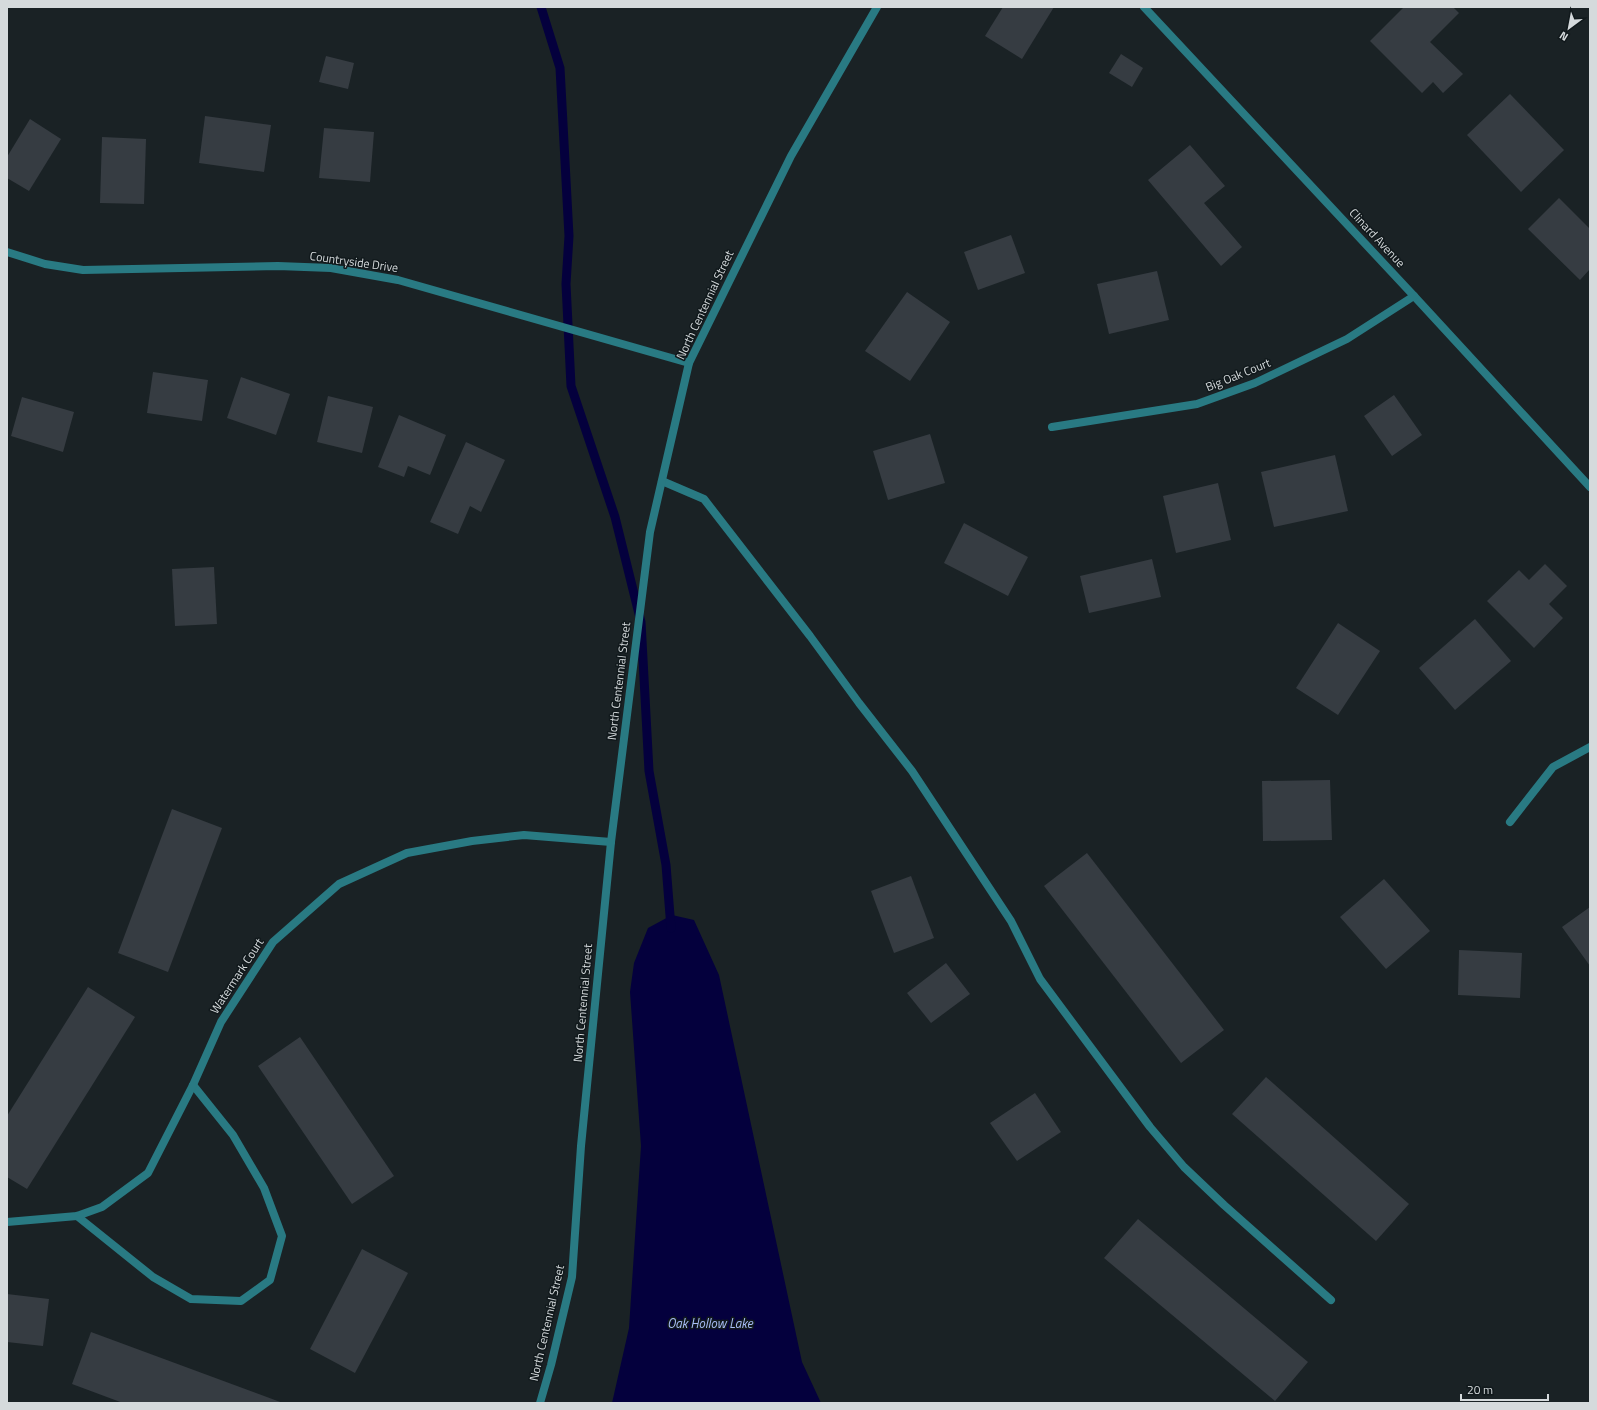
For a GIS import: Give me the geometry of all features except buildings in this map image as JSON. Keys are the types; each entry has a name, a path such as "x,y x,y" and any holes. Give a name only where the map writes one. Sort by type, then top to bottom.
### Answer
{"street":[{"name":"North Centennial Street","path":"540,1403 552,1365 572,1276 581,1146 611,842 650,532 689,363 791,156 877,7"},
{"name":"Clinard Avenue","path":"1144,7 1590,487"},
{"name":"Countryside Drive","path":"7,252 45,264 84,270 278,266 331,268 398,280 689,363"},
{"name":"Big Oak Court","path":"1052,428 1196,404 1255,384 1347,339 1414,296"},
{"path":"662,481 704,499 912,771 1011,921 1040,979 1150,1127 1190,1172 1331,1300"},
{"path":"1510,822 1553,767 1590,747"},
{"name":"Watermark Court","path":"7,1222 77,1216 102,1207 148,1172 193,1085 221,1022 273,942 339,884 407,853 472,841 524,834 611,842"},
{"path":"77,1216 153,1277 191,1299 241,1300 270,1280 282,1236 264,1188 232,1135 193,1085"}],"water":[{"name":"Oak Hollow Lake","path":"672,915 694,920 719,975 802,1362 821,1403 612,1403 629,1328 641,1146 630,992 634,963 648,928"}],"waterway":[{"path":"541,7 560,68 569,236 566,284 571,386 615,517 641,622 649,771 666,865 671,928"}]}
